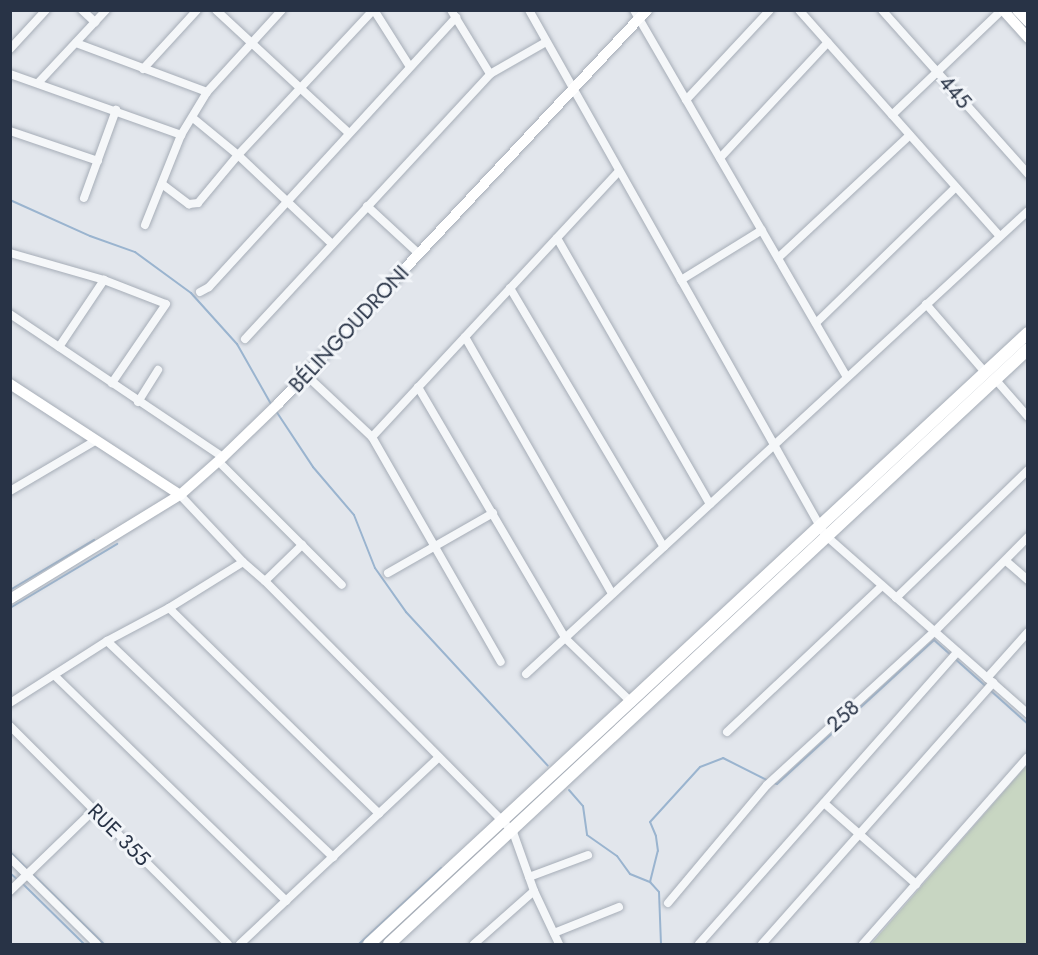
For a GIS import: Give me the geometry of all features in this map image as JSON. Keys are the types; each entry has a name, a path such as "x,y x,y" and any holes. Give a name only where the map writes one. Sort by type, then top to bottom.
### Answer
{"main road":[{"path":"369,945 990,376 1028,333"},
{"path":"990,376 1028,349"},
{"path":"389,945 513,832 822,530"}],"street":[{"path":"10,49 46,10"},
{"path":"82,10 95,22"},
{"path":"38,83 106,10"},
{"path":"143,69 197,10"},
{"path":"216,10 349,133"},
{"path":"144,225 181,135 207,92 282,10"},
{"path":"162,184 189,204 198,203 238,155 373,10 410,67"},
{"path":"529,10 822,530 1028,714"},
{"path":"686,100 770,10"},
{"path":"799,10 1000,236"},
{"name":"445","path":"882,10 1028,174"},
{"path":"892,115 1003,10 1028,38"},
{"path":"1017,10 1028,22"},
{"path":"640,13 686,100 847,377"},
{"name":"BÉLINGOUDRONI","path":"10,598 180,495 221,459 306,375 573,90 640,13"},
{"path":"200,292 209,286 410,67 453,14 490,74"},
{"path":"245,339 490,74 546,42"},
{"path":"720,158 828,42"},
{"path":"76,43 207,92"},
{"path":"10,74 181,135"},
{"path":"84,198 116,110"},
{"path":"193,118 238,155 332,244"},
{"path":"10,131 98,161"},
{"path":"778,258 910,135"},
{"path":"372,437 619,171"},
{"path":"816,323 956,187"},
{"path":"367,206 419,254"},
{"path":"526,674 1028,211"},
{"path":"681,280 762,230"},
{"path":"557,238 710,504"},
{"path":"10,253 104,280 166,304 112,382"},
{"path":"59,347 104,280"},
{"path":"510,288 664,547"},
{"path":"926,304 1028,417"},
{"path":"10,314 221,459 342,585"},
{"path":"465,337 612,594"},
{"path":"138,402 158,370"},
{"path":"306,375 372,437 501,662"},
{"path":"10,384 94,441 180,495 243,562 265,581 513,832 534,891 559,945"},
{"path":"418,387 565,638 633,703"},
{"path":"10,491 94,441"},
{"path":"896,598 1028,470"},
{"path":"388,573 493,513"},
{"name":"258","path":"668,903 767,784 934,632 1028,537"},
{"path":"265,581 302,545"},
{"path":"1006,561 1028,580"},
{"path":"10,703 106,641 169,608 243,562"},
{"path":"727,732 882,586"},
{"path":"169,608 379,814"},
{"path":"762,945 860,835 1028,632"},
{"path":"106,641 333,857"},
{"path":"699,945 957,652"},
{"path":"54,675 286,901"},
{"name":"RUE 355","path":"10,726 228,945"},
{"path":"240,945 439,757"},
{"path":"863,945 1028,757"},
{"path":"824,803 916,884"},
{"path":"10,891 94,810"},
{"path":"529,877 588,855"},
{"path":"10,858 97,945"},
{"path":"474,945 534,891"},
{"path":"554,933 619,908"}],"green space":[{"path":"1027,765 1027,944 871,944"}],"waterway":[{"path":"10,200 90,236 135,252 191,293 237,344 271,404"},
{"path":"276,411 313,467 354,515 375,568 406,612 548,766"},
{"path":"10,590 94,540"},
{"path":"10,608 117,544"},
{"path":"774,783 777,784 934,640 1028,724"},
{"path":"650,882 658,851 656,836 650,822 700,767 723,758 769,781"},
{"path":"569,790 583,806 587,835 617,856 630,874 650,882 659,892 661,944"},
{"path":"10,852 104,944"},
{"path":"359,944 441,868"},
{"path":"10,873 17,879"},
{"path":"22,883 84,944"}]}
